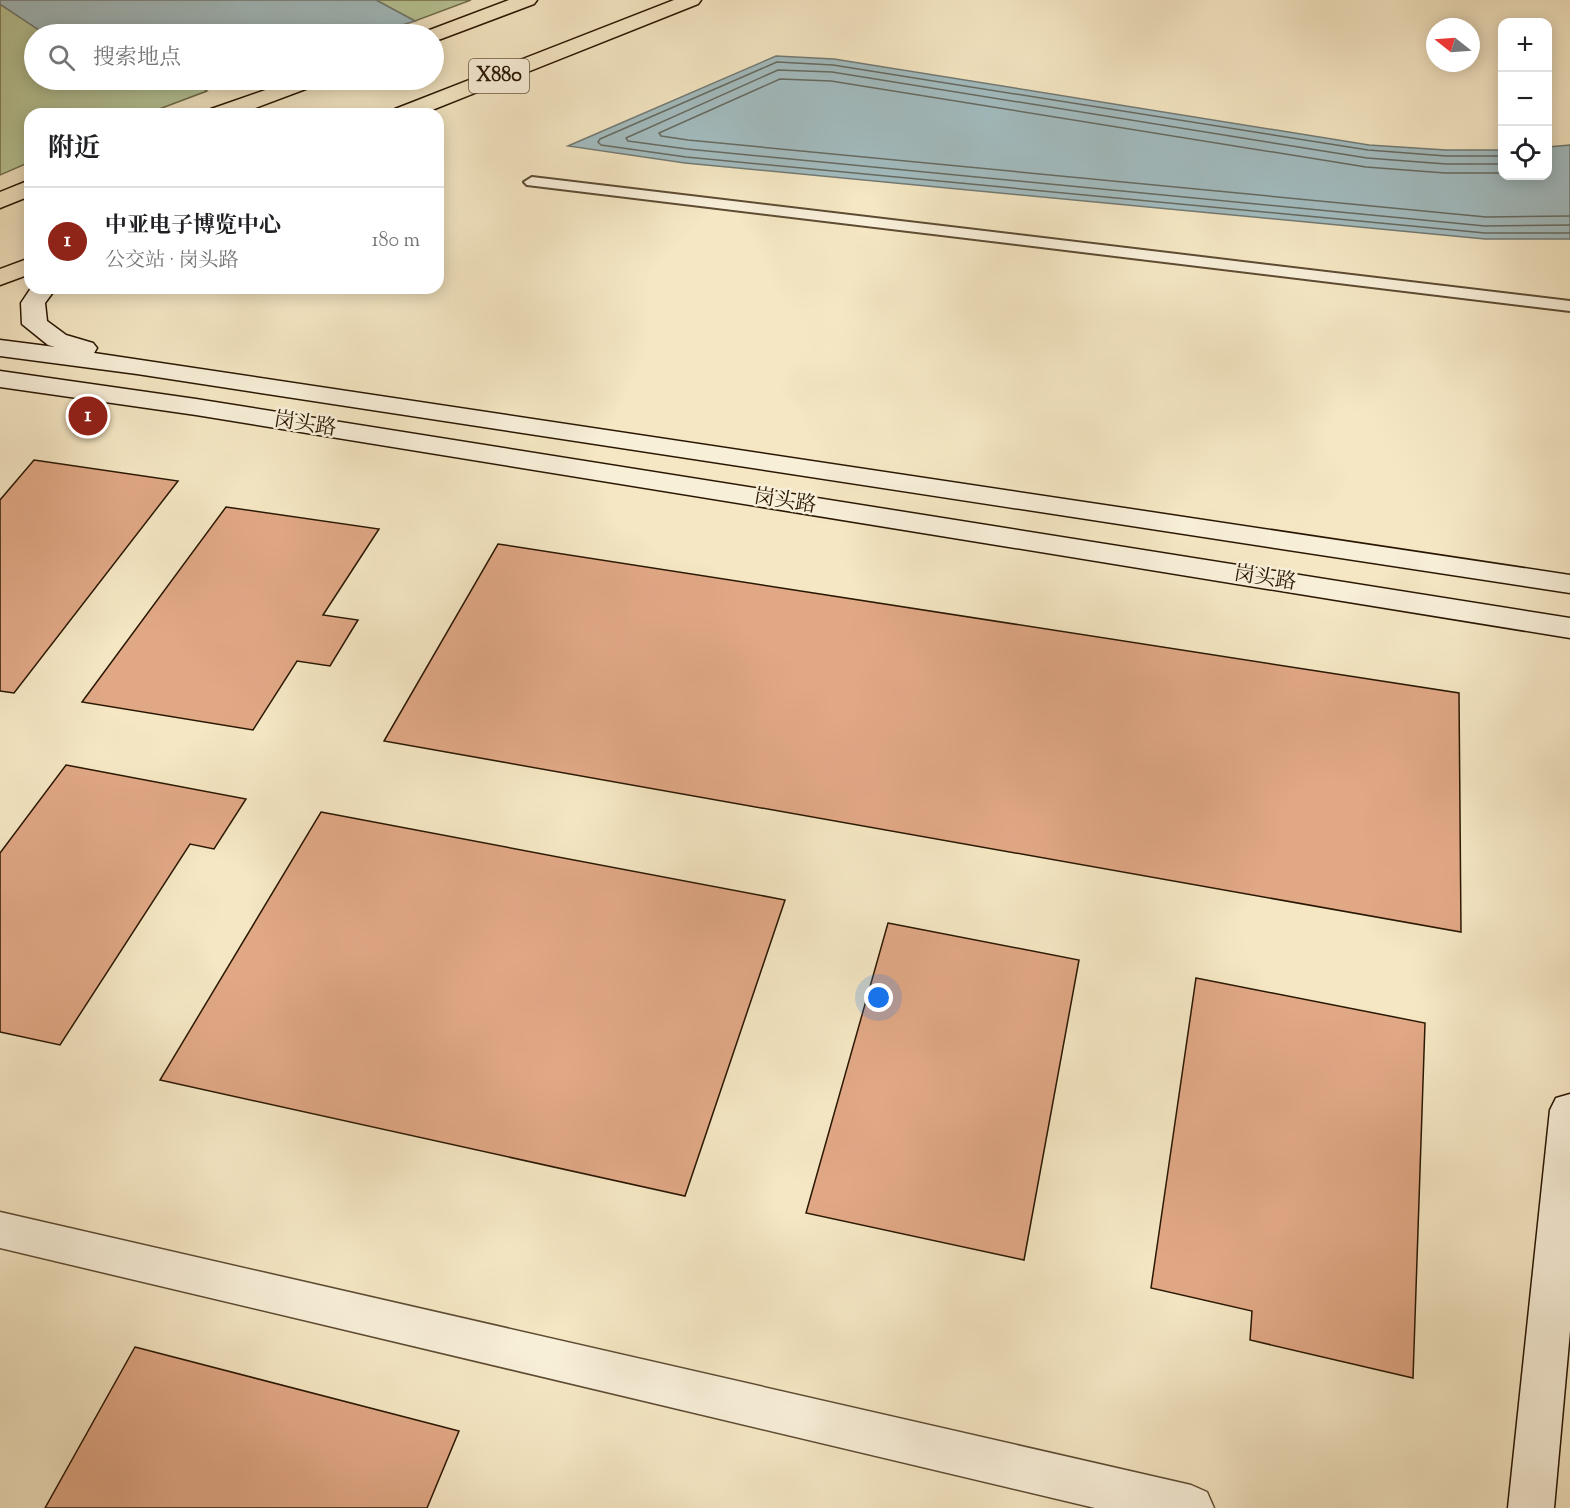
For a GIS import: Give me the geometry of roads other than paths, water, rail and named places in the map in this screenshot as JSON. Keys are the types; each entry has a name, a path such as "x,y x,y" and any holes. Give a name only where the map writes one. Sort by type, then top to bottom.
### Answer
{"main road":[{"path":"444,30 527,0"},
{"name":"X880","path":"418,108 691,0"},
{"path":"235,108 284,90"},
{"path":"0,201 24,190"},
{"path":"0,278 24,268"}],"street":[{"path":"40,294 33,303 36,324 57,340 137,366"},
{"name":"岗头路","path":"0,348 137,366 1570,584"},
{"name":"岗头路","path":"0,379 208,409 1570,628"},
{"path":"1531,1508 1570,1110"},
{"path":"0,1230 1191,1508"}],"lane":[{"path":"532,182 1570,306"}],"water":[{"path":"0,0 376,0 415,21 406,24 30,24 0,4"},
{"path":"776,56 834,59 1369,145 1446,150 1498,150 1498,180 1552,180 1552,147 1570,145 1570,239 1485,239 685,163 568,146"}],"place":[{"name":"中亚电子博览中心","path":"88,416"}]}
